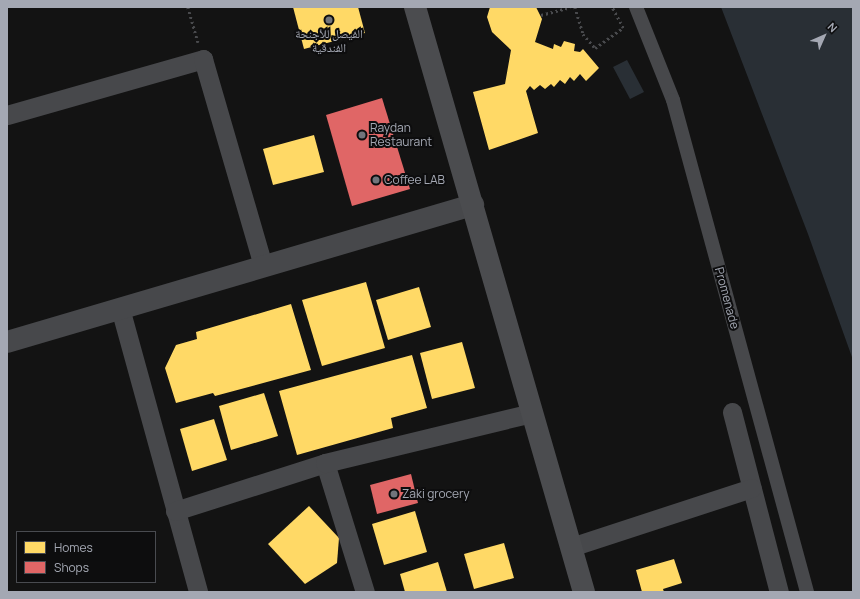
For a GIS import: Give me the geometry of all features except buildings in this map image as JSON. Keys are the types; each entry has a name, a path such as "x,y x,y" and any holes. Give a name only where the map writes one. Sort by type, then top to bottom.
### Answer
{"main road":[{"path":"415,7 584,592"}],"street":[{"name":"Promenade","path":"636,7 673,100 808,592"},
{"path":"7,115 203,59 263,266"},
{"path":"7,342 473,205"},
{"path":"120,308 198,592"},
{"path":"732,412 779,592"},
{"path":"175,511 325,463 532,413"},
{"path":"325,463 365,592"},
{"path":"571,547 752,488"}],"path":[{"path":"188,7 203,59"},
{"path":"541,15 570,7"},
{"path":"575,7 583,34 595,48 623,28 612,7"}],"shaded area":[{"path":"721,7 853,7 853,360 808,234"},
{"path":"627,60 644,92 630,99 613,67"}],"place":[{"name":"الفيصل للأجنحة الفندقية","path":"329,20"},
{"name":"Raydan Restaurant","path":"362,135"},
{"name":"Coffee LAB","path":"376,180"},
{"name":"Zaki grocery","path":"394,494"}]}
